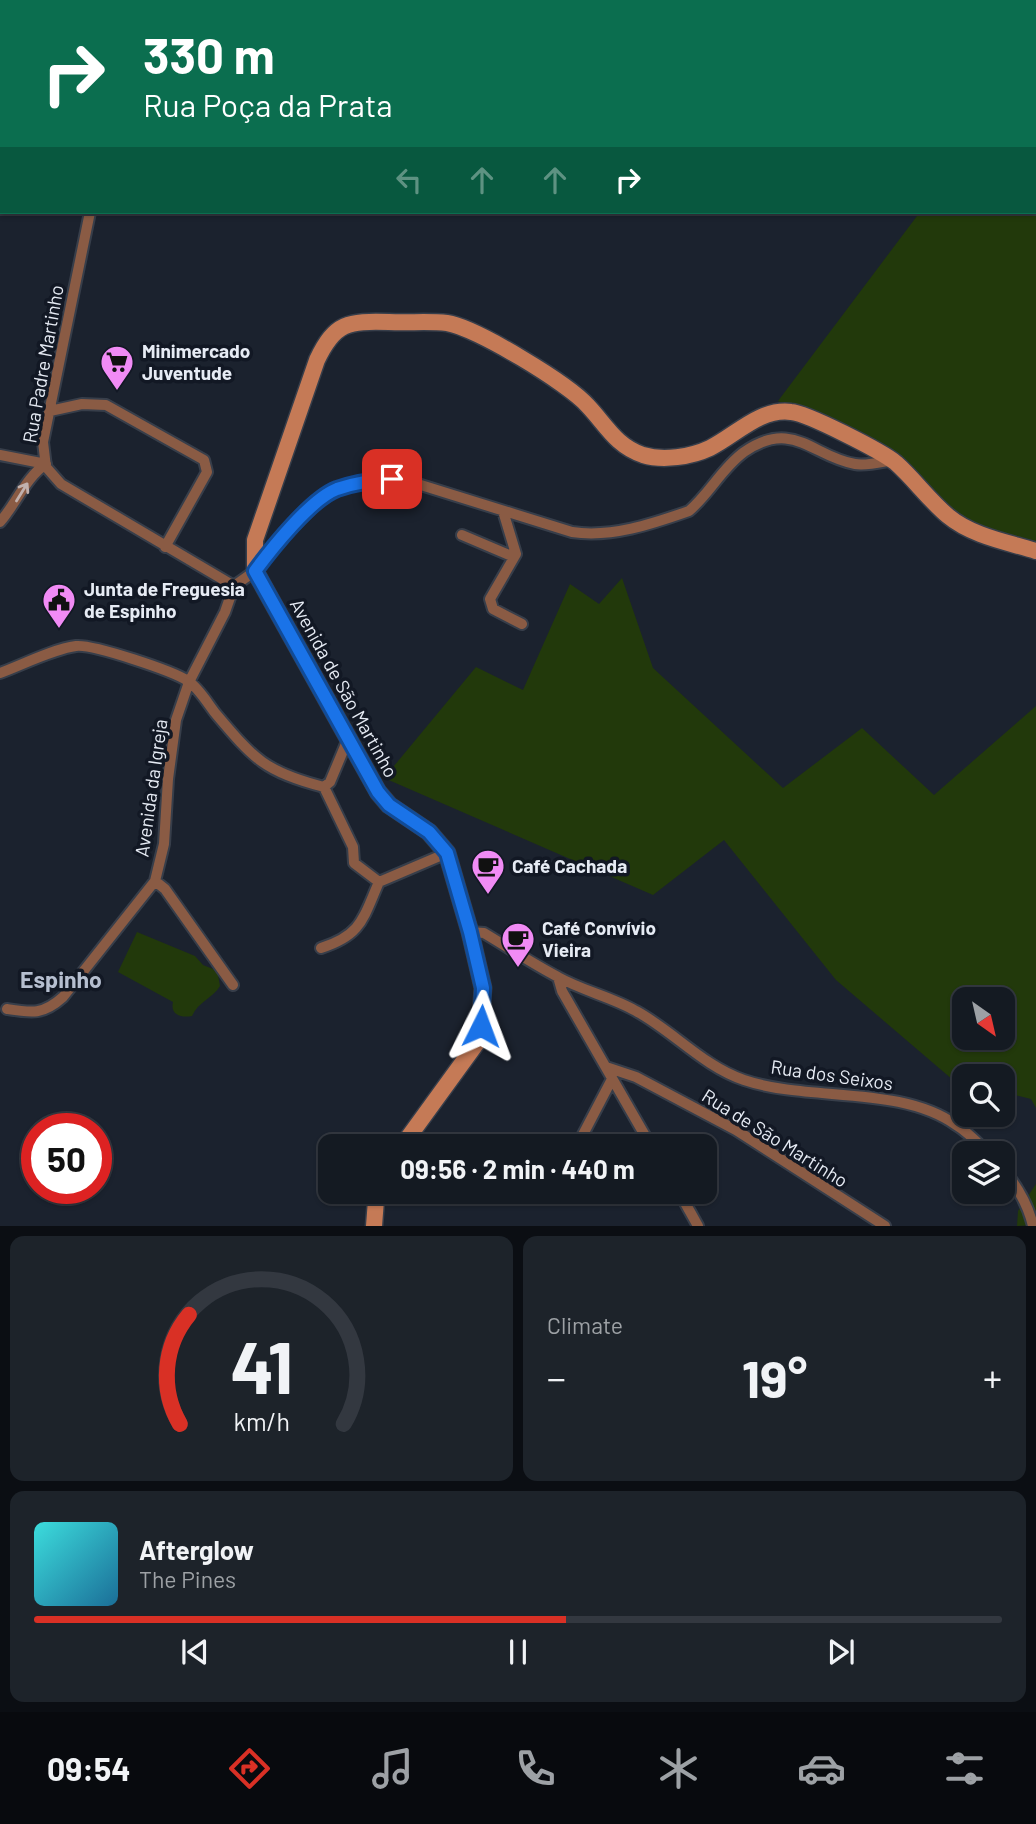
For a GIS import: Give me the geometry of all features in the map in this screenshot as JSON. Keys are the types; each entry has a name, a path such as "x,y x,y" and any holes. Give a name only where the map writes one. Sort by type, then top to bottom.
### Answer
{"main road":[{"path":"255,571 255,540 317,360 327,339 341,326 367,321 447,323 471,330 563,386 587,404 618,441 643,455 672,457 709,448 769,414 791,412 813,419 893,460 948,516 973,531 1036,551"},
{"name":"Avenida de São Martinho","path":"255,571 378,792 389,805 429,832 447,853 470,932 483,988 479,1040 411,1134"},
{"path":"374,1226 376,1204"}],"street":[{"name":"Rua Padre Martinho","path":"90,214 43,442 46,464 61,484 234,586"},
{"path":"50,411 82,404 106,405 204,460 207,472 165,547"},
{"path":"234,586 255,571 274,546 324,496 337,489 377,480 408,481 572,532 590,535 608,533 689,511 700,502 729,464 757,444 773,440 790,439 856,464 893,460"},
{"path":"0,455 46,464"},
{"path":"0,522 14,506 35,471 46,464"},
{"path":"503,511 516,554 490,599 493,609 522,624"},
{"path":"462,535 514,558"},
{"name":"Avenida da Igreja","path":"2,1009 29,1012 50,1009 155,881 164,844 168,779 176,720 189,682 225,612 234,586"},
{"path":"0,673 75,646 92,647 147,664 189,682 250,754 267,766 290,779 324,787"},
{"path":"324,787 330,782 348,739"},
{"path":"324,787 353,847 354,863 379,882"},
{"path":"321,948 342,942 358,928 379,882 447,853"},
{"path":"155,881 165,889 233,985"},
{"path":"470,932 484,933 558,977 562,990 644,1134"},
{"name":"Rua dos Seixos","path":"558,977 635,1009 702,1059 743,1080 796,1091 885,1099 914,1105 936,1113 956,1125 974,1141"},
{"name":"Rua de São Martinho","path":"606,1067 636,1077 736,1130 884,1226"},
{"path":"583,1134 612,1079"},
{"path":"1015,1183 1030,1212 1033,1226"},
{"path":"686,1204 698,1226"}],"green space":[{"path":"918,214 1036,214 1036,541 980,527 966,520 881,447 778,401"},
{"path":"622,578 653,668 783,788 862,728 934,795 1036,706 1036,1108 1031,1099 1015,1095 1015,1064 952,1064 952,1079 836,980 724,840 653,895 384,778 476,667 523,690 570,584 599,604"},
{"path":"137,932 195,956 218,975 220,986 192,1016 177,1015 173,1010 173,1002 118,972"},
{"path":"1036,1184 1036,1225 1017,1226 1018,1211"}],"place":[{"name":"Minimercado Juventude","path":"117,392"},
{"name":"Junta de Freguesia de Espinho","path":"59,630"},
{"name":"Café Cachada","path":"488,896"},
{"name":"Café Convívio Vieira","path":"518,969"}],"district":[{"name":"Espinho","path":"61,980"}],"route":[{"path":"392,479 337,489 324,496 274,546 255,571 378,792 389,805 429,832 447,853 456,878 483,988 481,1026"}]}
